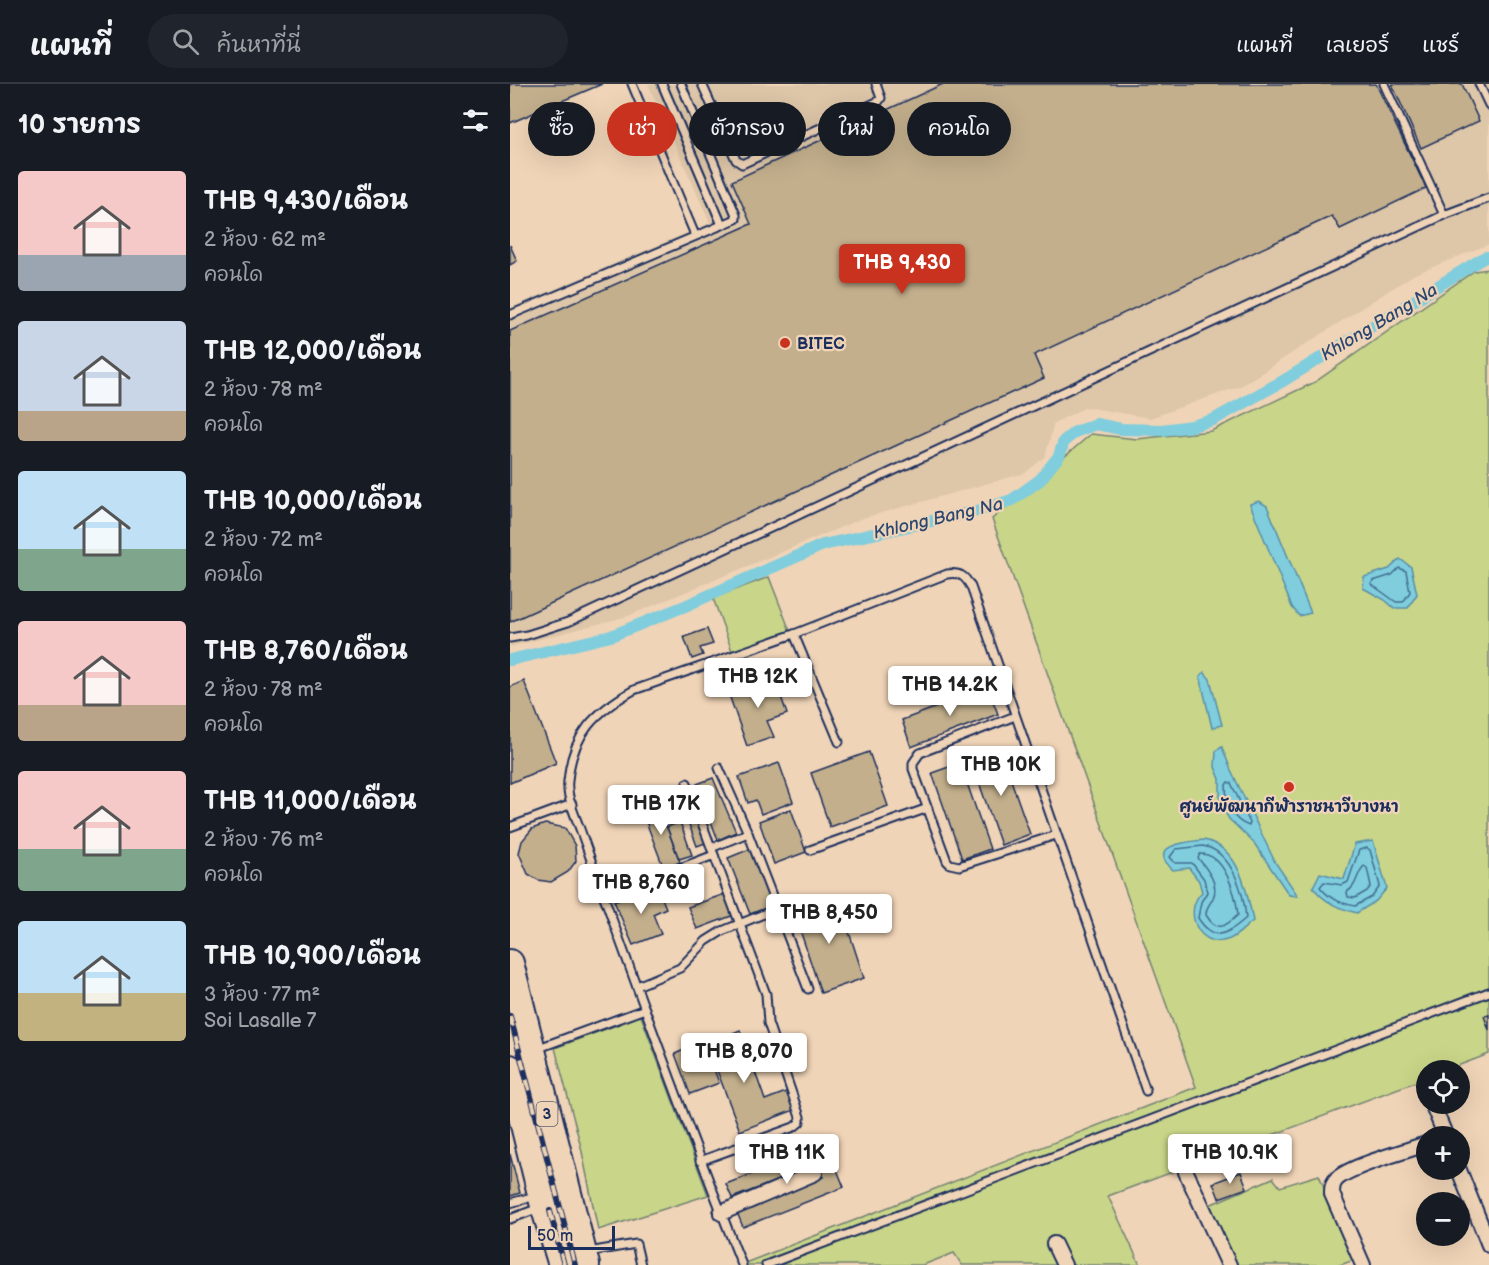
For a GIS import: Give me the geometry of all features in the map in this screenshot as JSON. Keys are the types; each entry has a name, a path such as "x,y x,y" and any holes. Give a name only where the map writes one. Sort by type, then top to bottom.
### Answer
{"highway":[{"name":"3","path":"510,963 577,1261"},
{"name":"3","path":"510,1068 543,1200 577,1261"}],"street":[{"path":"1363,1265 1332,1194 1333,1184 1336,1179 1351,1170 1416,1147"},
{"path":"721,1213 815,1173"},
{"path":"1186,1173 1229,1265"},
{"path":"1463,1180 1489,1245"},
{"path":"1054,1244 1064,1265"}],"lane":[{"path":"632,84 695,236"},
{"path":"662,84 722,225"},
{"path":"510,315 736,219 681,84"},
{"path":"702,84 736,160 742,164 879,101 881,98 876,84"},
{"path":"1384,84 1444,215"},
{"path":"1479,84 1489,105"},
{"path":"510,638 568,622 1444,215 1489,198"},
{"path":"741,1265 636,986 567,784 571,759 579,738 588,725 601,712 634,690 794,634 947,574 956,572 966,579 971,587 1146,1091"},
{"path":"794,634 839,742"},
{"path":"1015,716 921,753 916,758 913,769 947,861 954,866 1056,835"},
{"path":"719,768 748,833 808,989"},
{"path":"687,783 766,994 768,1023 798,1109 800,1122 794,1127 700,1161"},
{"path":"510,827 572,804"},
{"path":"810,850 928,808"},
{"path":"604,897 712,851 748,833"},
{"path":"636,986 680,968 706,941 722,931 776,909"},
{"path":"766,1265 783,1262 1489,992"},
{"path":"531,1051 645,1009"},
{"path":"510,1203 543,1200"},
{"path":"510,1219 543,1200"},
{"path":"577,1261 636,1244 641,1265"}],"shaded area":[{"name":"BITEC","path":"648,84 1489,84 1489,244 1413,275 1241,386 1150,418 1086,407 1054,423 1045,457 1025,473 863,518 628,616 510,647 510,308 710,223 677,149 677,102 656,102"}],"green space":[{"name":"ศูนย์พัฒนากีฬาราชนาวีบางนา","path":"1489,269 1489,1054 1470,1061 1416,1060 1416,1082 1108,1196 1140,1265 962,1265 954,1253 923,1265 740,1265 1196,1087 992,519 1091,434 1137,439 1211,431 1315,382 1474,271"},
{"path":"769,577 790,631 732,651 713,598"},
{"path":"641,1016 708,1195 598,1230 581,1147 555,1048"},
{"path":"1319,1175 1354,1260 1340,1265 1236,1265 1207,1206 1273,1178 1280,1187"}],"water":[{"path":"1259,501 1267,506 1311,613 1299,616 1292,607 1250,504"},
{"path":"1400,559 1411,567 1417,594 1408,608 1394,608 1385,600 1363,588 1364,577 1389,569"},
{"path":"1204,672 1210,679 1222,725 1212,728 1200,676"},
{"path":"1222,747 1275,862 1298,896 1289,895 1254,843 1229,819 1220,803 1220,779 1215,767 1216,751"},
{"path":"1204,840 1226,851 1239,872 1248,896 1253,921 1227,940 1208,939 1196,926 1194,909 1196,900 1202,892 1199,881 1189,868 1173,870 1166,862 1164,855 1166,850 1172,846"},
{"path":"1373,841 1387,888 1376,901 1357,913 1332,904 1322,897 1313,887 1320,873 1344,879 1355,844"}],"building":[{"path":"510,84 602,84 560,102 528,102 528,115 510,123"},
{"name":"BITEC","path":"943,84 1376,84 1426,188 1340,229 1332,216 1034,355 1044,378 510,622 510,331 751,224 732,181 786,156 806,156 806,147 818,141 818,156 895,156 895,106"},
{"path":"1392,84 1462,84 1479,121 1421,148"},
{"path":"510,245 517,261 510,265"},
{"path":"707,629 713,644 700,648 703,655 692,659 684,637"},
{"path":"774,676 787,714 767,721 774,737 747,746 728,692"},
{"path":"524,681 556,763 510,783 510,687"},
{"path":"988,688 998,714 911,747 902,720"},
{"path":"1000,749 1030,834 1001,845 971,760"},
{"path":"869,752 888,806 830,827 811,773"},
{"path":"779,763 793,802 761,814 756,800 748,803 739,777"},
{"path":"960,763 990,849 962,859 932,773"},
{"path":"713,778 736,832 718,840 697,784"},
{"path":"685,789 705,843 697,846 677,792"},
{"path":"658,804 680,862 664,869 642,811"},
{"path":"791,809 806,852 774,864 759,821"},
{"path":"680,822 692,855 679,859 667,827"},
{"path":"545,824 565,828 575,846 576,861 568,872 551,882 538,880 528,874 519,853 522,841 532,829"},
{"path":"750,849 774,905 750,914 728,858"},
{"path":"643,889 646,896 659,891 666,908 653,914 661,934 633,945 614,901"},
{"path":"725,894 734,915 697,929 688,907"},
{"path":"838,898 864,978 821,993 794,912"},
{"path":"1489,1015 1489,1030 1484,1016"},
{"path":"740,1030 765,1100 786,1092 794,1110 740,1131 707,1044"},
{"path":"704,1041 719,1083 690,1094 675,1054"},
{"path":"827,1145 844,1187 743,1227 736,1210 823,1177 818,1165 732,1198 726,1184"},
{"path":"510,1154 520,1193 510,1196"},
{"path":"1241,1172 1247,1188 1219,1198 1213,1183"}],"waterway":[{"name":"Khlong Bang Na","path":"510,660 611,636 823,545 977,511 1012,500 1040,480 1059,456 1064,441 1075,432 1096,424 1121,429 1162,430 1192,426 1213,420 1283,381 1485,257 1489,257"}],"railway":[{"path":"510,1016 575,1265"},
{"path":"550,1211 564,1265"}],"place":[{"name":"BITEC","path":"785,343"},
{"name":"ศูนย์พัฒนากีฬาราชนาวีบางนา","path":"1289,787"}]}
